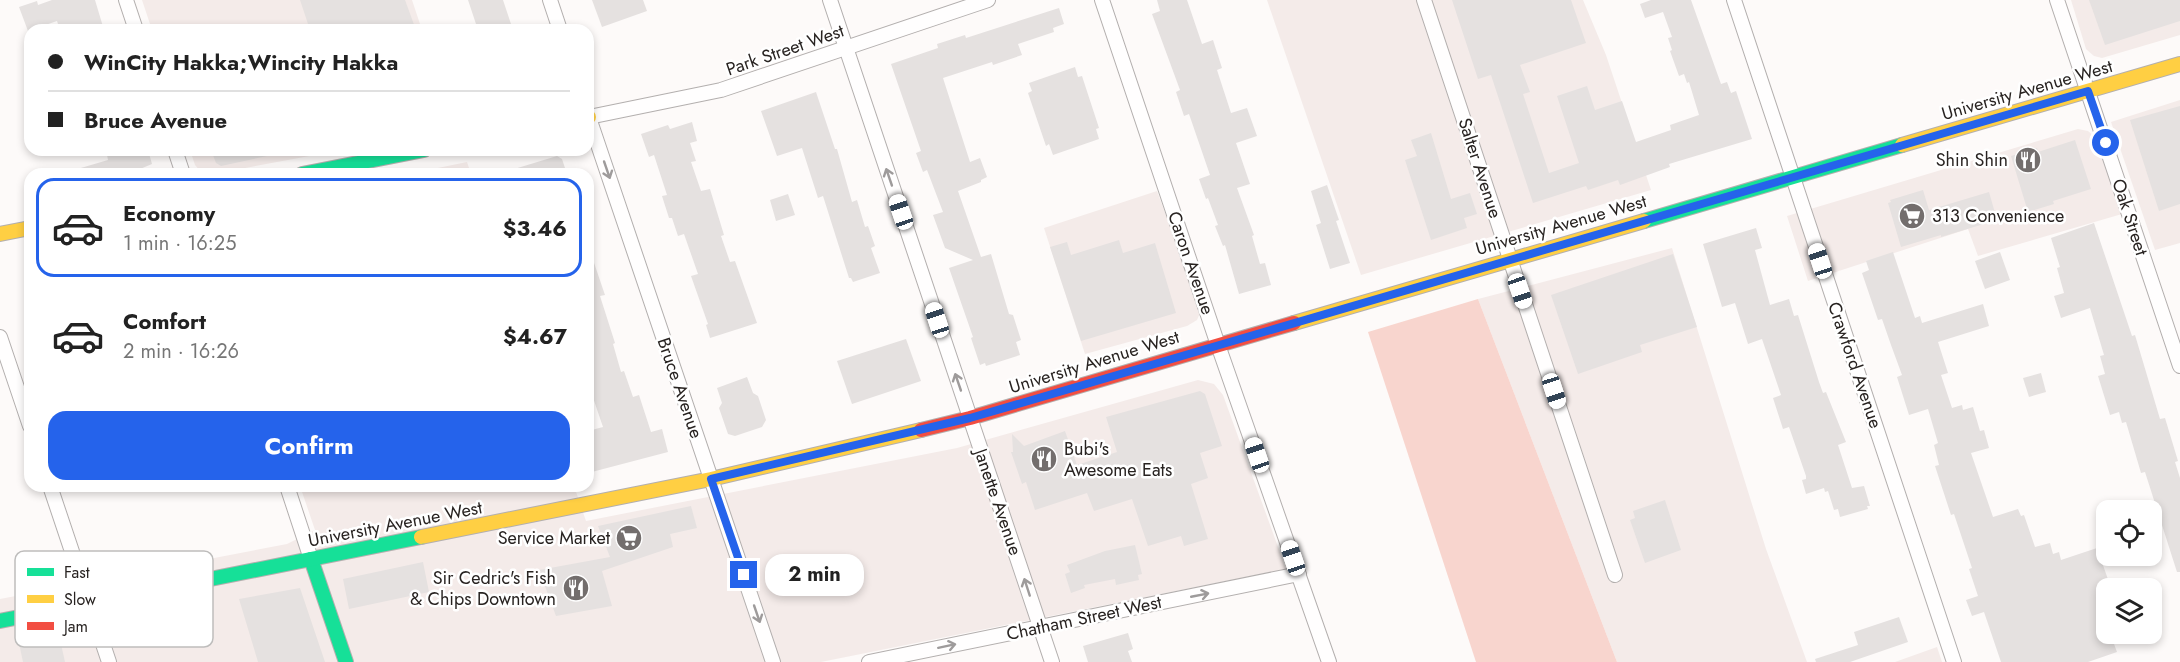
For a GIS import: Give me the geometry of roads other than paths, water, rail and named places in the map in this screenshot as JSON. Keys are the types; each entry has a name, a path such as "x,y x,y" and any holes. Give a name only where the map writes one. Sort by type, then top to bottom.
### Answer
{"main road":[{"name":"University Avenue West","path":"213,578 711,479 970,418 2180,64"},
{"path":"332,168 394,156"},
{"path":"0,234 24,229"},
{"path":"311,559 346,662"},
{"name":"University Avenue West","path":"0,621 15,618"}],"street":[{"path":"126,0 134,24"},
{"path":"550,0 558,24"},
{"name":"Janette Avenue","path":"830,0 1052,662"},
{"name":"Park Street West","path":"594,115 722,90 988,0"},
{"name":"Caron Avenue","path":"1102,0 1218,345 1329,662"},
{"name":"Salter Avenue","path":"1424,0 1615,575"},
{"name":"Crawford Avenue","path":"1734,0 1954,662"},
{"name":"Oak Street","path":"2057,0 2180,366"},
{"name":"Bruce Avenue","path":"594,134 773,662"},
{"path":"0,336 24,408"},
{"path":"52,492 72,551"},
{"path":"289,492 311,559"},
{"name":"Chatham Street West","path":"869,662 1299,574"},
{"path":"104,647 109,662"}],"place":[{"name":"Shin Shin","path":"2028,160"},
{"name":"313 Convenience","path":"1912,216"},
{"name":"Bubi's Awesome Eats","path":"1044,459"},
{"name":"Service Market","path":"629,538"},
{"name":"Sir Cedric's Fish & Chips Downtown","path":"576,588"}]}
